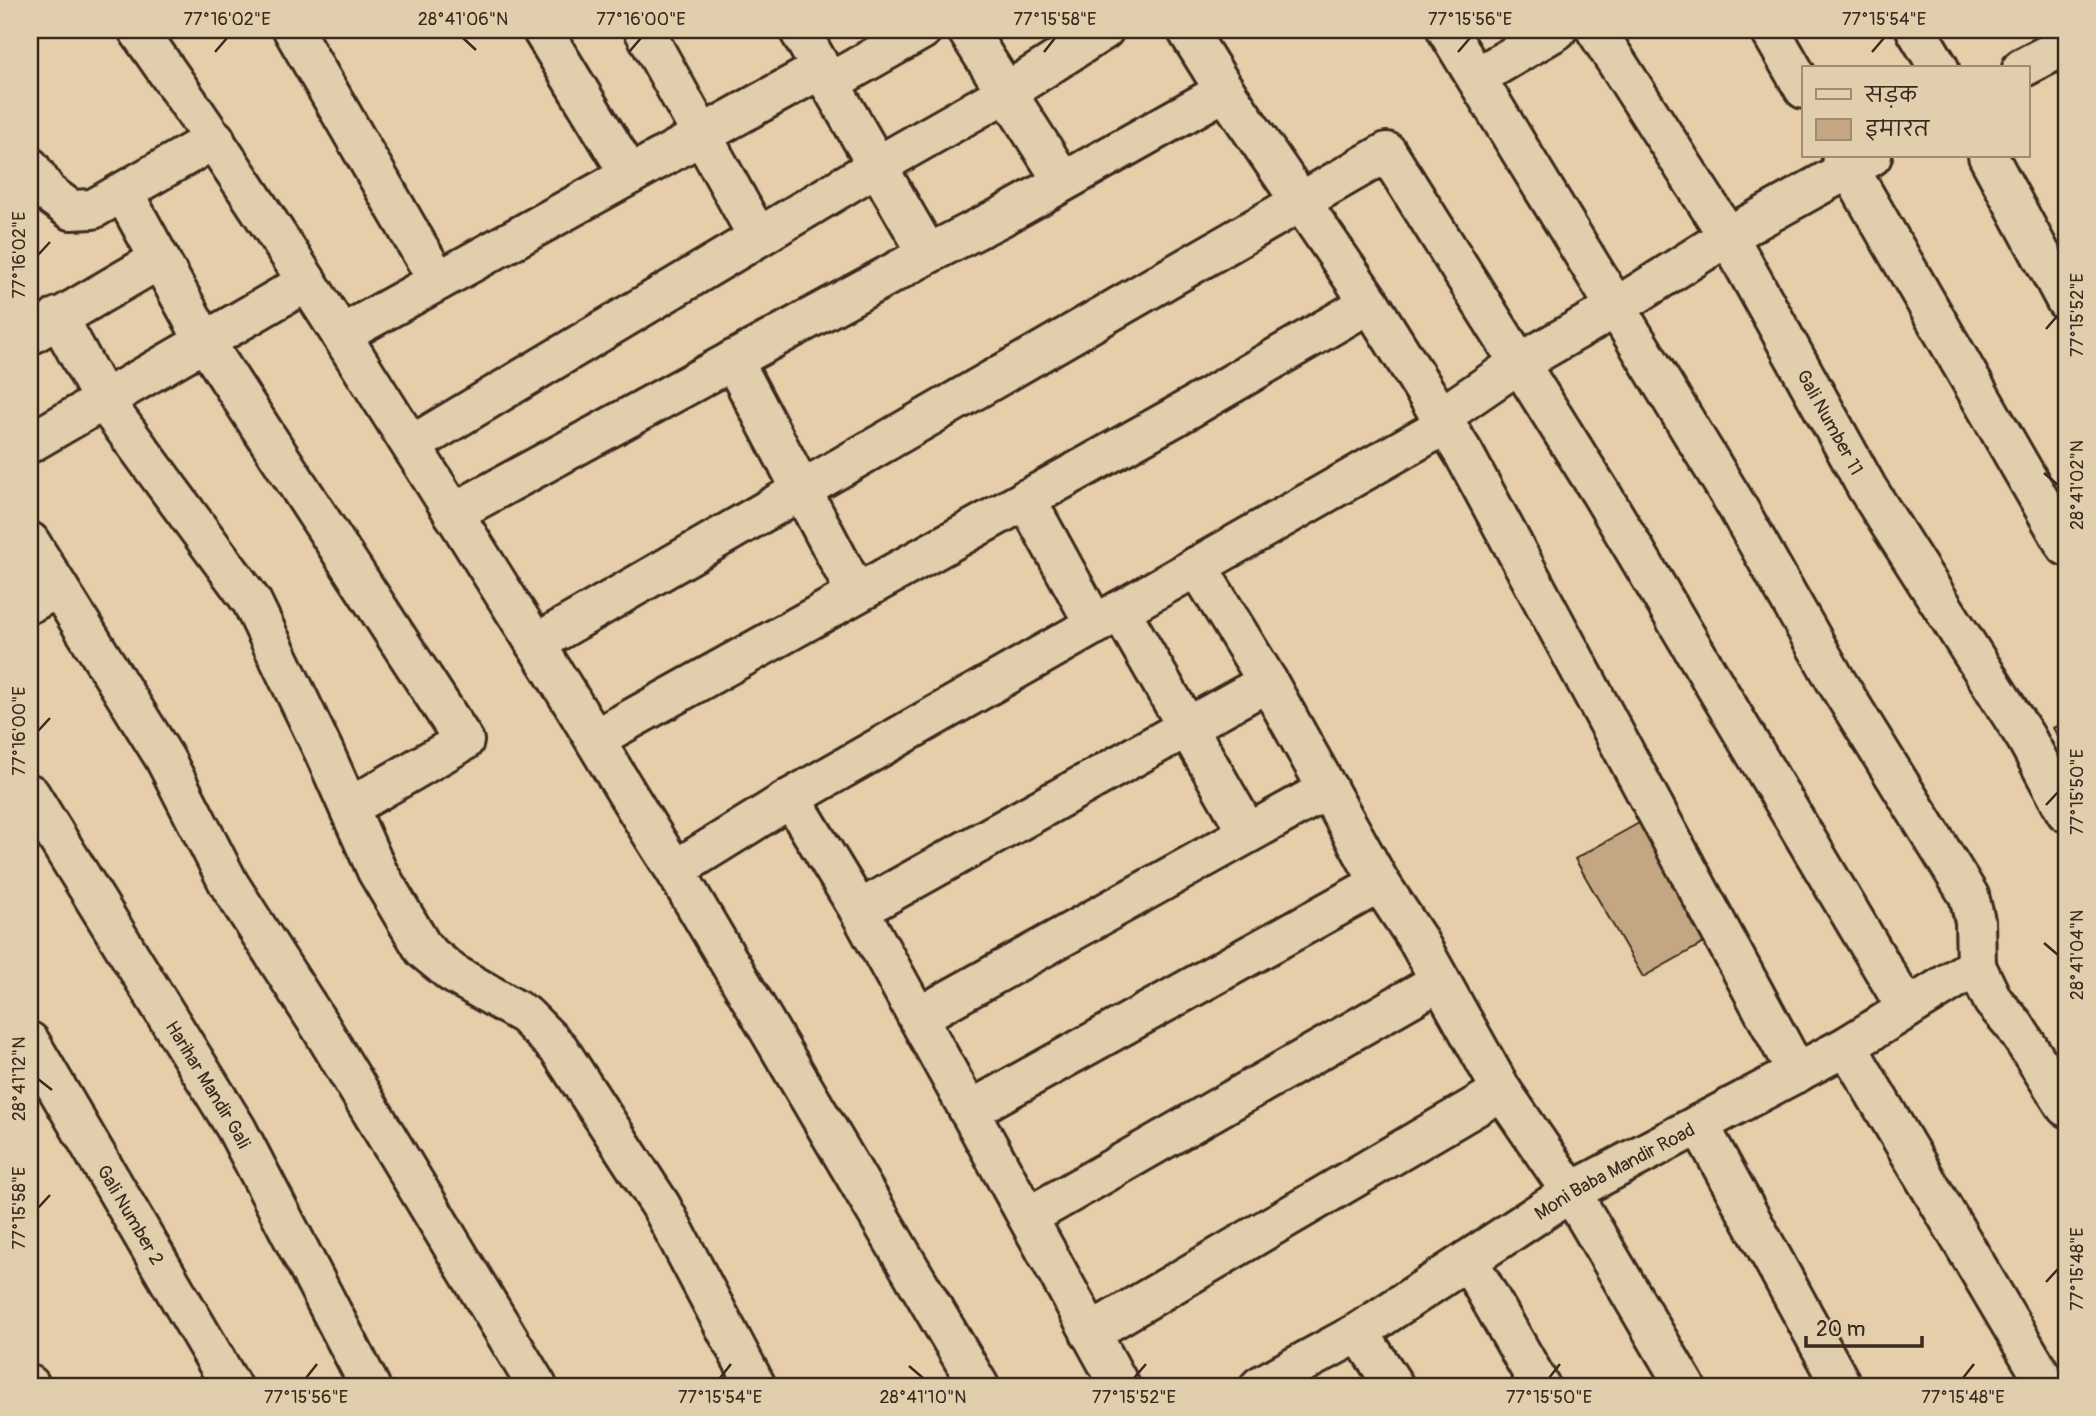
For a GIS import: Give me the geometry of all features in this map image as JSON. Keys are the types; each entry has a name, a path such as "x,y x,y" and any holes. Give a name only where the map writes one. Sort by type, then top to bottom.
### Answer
{"street":[{"path":"138,30 215,139 412,445 595,739 979,1386"},
{"path":"293,30 438,281"},
{"path":"542,30 630,175"},
{"path":"643,30 758,237"},
{"path":"799,30 928,254"},
{"path":"341,335 702,135 922,30"},
{"path":"967,30 1063,181"},
{"path":"412,445 877,166 1007,92 1104,30"},
{"path":"1186,30 1370,303 1464,454 1797,1073"},
{"path":"1447,30 1735,503 1836,681 1969,897 1975,921 1976,966 1993,1001 2014,1025 2047,1073 2066,1107"},
{"path":"1477,77 1557,30"},
{"name":"Gali Number 11","path":"1596,30 1728,236 1867,488 2026,738 2066,812"},
{"path":"1770,30 1802,86"},
{"path":"1916,30 1938,66"},
{"path":"2026,66 2066,45"},
{"path":"453,513 928,254 1001,217 1225,91"},
{"path":"30,169 48,193 71,210 93,209 215,139"},
{"path":"535,644 1387,152 1663,597 1907,1009"},
{"path":"1989,158 2066,301"},
{"path":"1441,417 1518,364 1615,308 1854,160 2066,546"},
{"path":"123,192 205,342 464,741 350,807"},
{"path":"160,259 40,321 104,401 252,602 350,807 377,871 424,950 452,973 525,1015 559,1049 662,1206 757,1386"},
{"path":"30,443 307,282"},
{"path":"595,739 1173,418 1370,303"},
{"path":"733,360 856,593"},
{"path":"675,870 791,798 1443,426 1441,417"},
{"path":"1026,499 1107,617 1188,726 1248,833"},
{"path":"30,542 44,596 165,759 229,884 320,1026 537,1386"},
{"path":"1197,566 1268,682 1380,883 1417,939 1502,1091 1571,1192 1685,1386"},
{"path":"859,910 1268,682"},
{"path":"918,1017 1328,789"},
{"name":"Harihar Mandir Gali","path":"30,794 236,1128 370,1386"},
{"path":"791,798 859,910 1120,1386"},
{"path":"969,1111 1380,883"},
{"name":"Moni Baba Mandir Road","path":"1260,1386 1359,1332 1571,1192 1847,1046 1976,966"},
{"path":"1028,1217 1440,981"},
{"name":"Gali Number 2","path":"30,1042 231,1386"},
{"path":"1847,1046 2043,1376"},
{"path":"1090,1333 1502,1091"},
{"path":"1699,1124 1842,1386"},
{"path":"1468,1260 1540,1386"},
{"path":"1359,1332 1394,1386"}],"building":[{"path":"2066,721 2066,750 2053,728"},
{"path":"1639,823 1707,941 1643,977 1575,859"}]}
